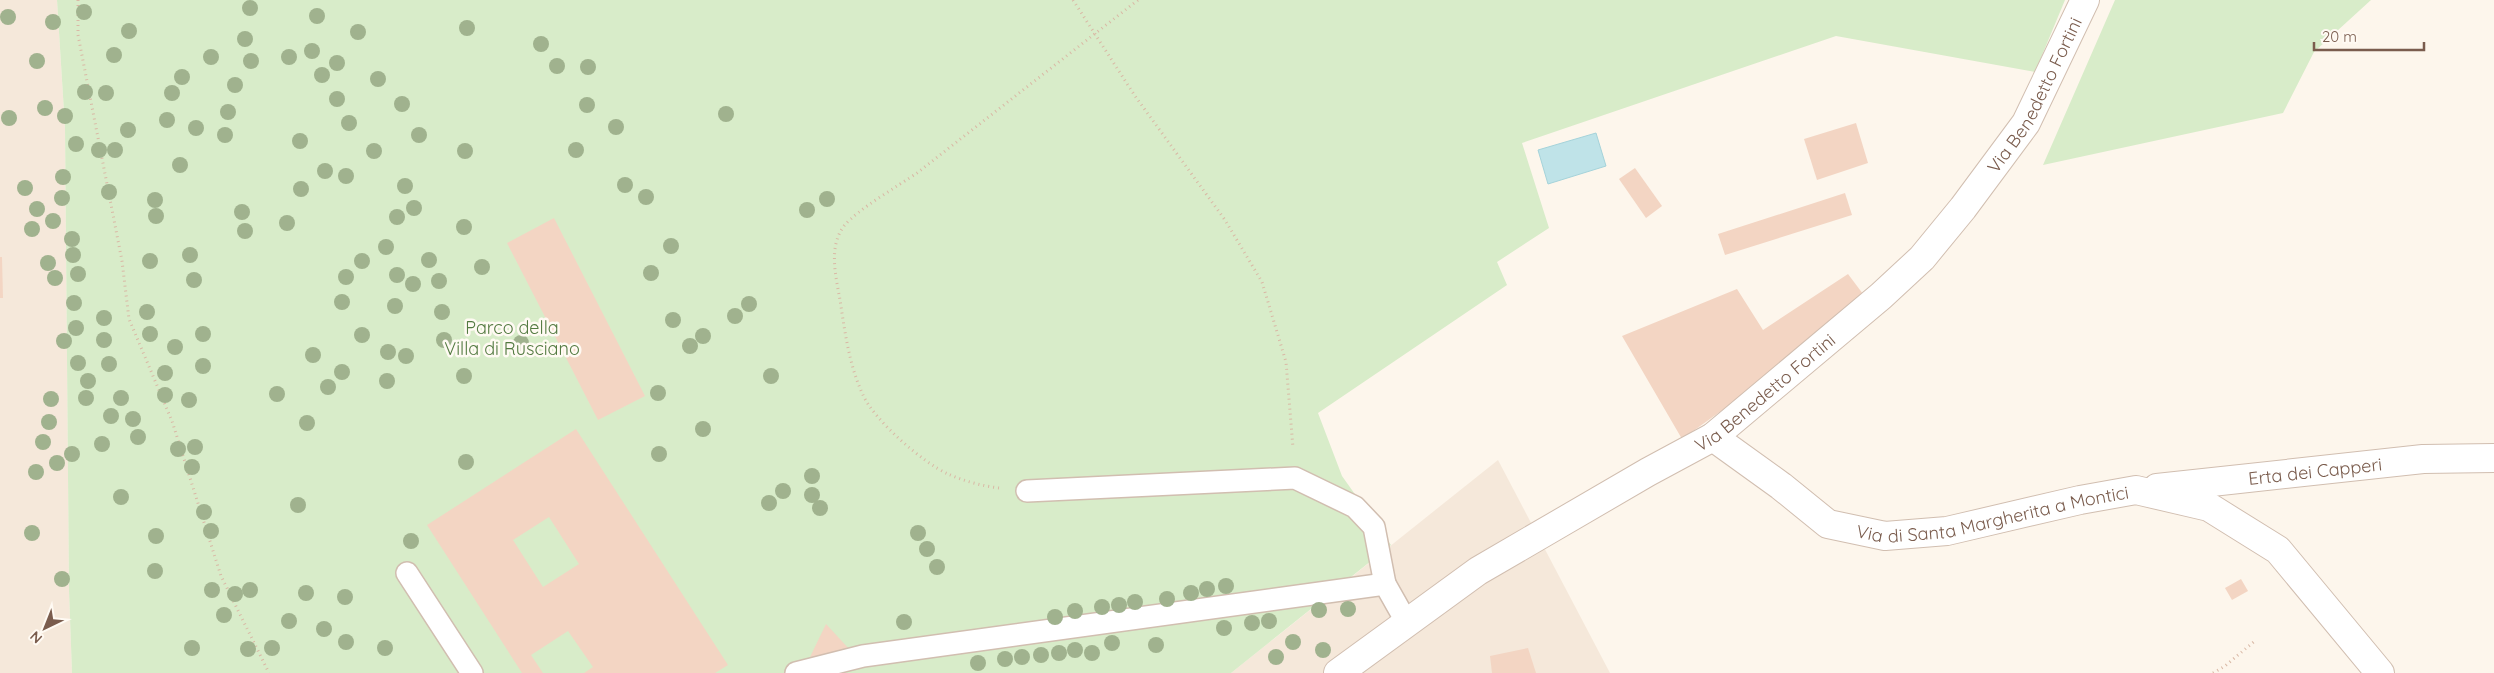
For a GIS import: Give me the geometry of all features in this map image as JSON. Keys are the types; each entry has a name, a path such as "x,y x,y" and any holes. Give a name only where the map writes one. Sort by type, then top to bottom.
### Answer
{"street":[{"name":"Via Benedetto Fortini","path":"1338,673 1478,571 1648,472 1713,437 1881,296 1922,258 1963,208 2026,123 2085,0"},
{"name":"Via di Santa Margherita a Montici","path":"1713,437 1781,486 1828,524 1885,536 1946,531 2080,500 2136,490 2209,507 2278,550 2380,673"},
{"name":"Erta dei Capperi","path":"2136,490 2423,459 2494,458"}],"lane":[{"path":"1027,491 1295,478 1355,507 1374,527 1385,584 1407,623"},
{"path":"407,573 472,673"},
{"path":"796,673 863,656 1385,584"}],"path":[{"path":"78,0 78,35 122,261 129,319 172,421 221,576 269,673"},
{"path":"1073,0 1094,34 1225,220 1262,282 1286,362 1295,478"},
{"path":"1027,491 985,486 947,474 915,451 883,424 864,398 851,366 835,273 834,248 844,227 954,144 1138,0"},
{"path":"2213,673 2225,666 2256,640"}],"shaded area":[{"path":"0,0 57,0 65,128 69,591 72,673 0,673"},
{"path":"1498,460 1610,673 1231,673"}],"green space":[{"name":"Parco della Villa di Rusciano","path":"57,0 2065,0 2035,72 1836,36 1522,143 1549,228 1497,262 1507,285 1318,413 1342,476 1391,545 1231,673 72,673 69,591 65,128"},
{"path":"2115,0 2371,0 2314,52 2283,113 2043,165"}],"water":[{"path":"1596,133 1606,166 1548,184 1538,150"}],"building":[{"path":"1856,123 1868,163 1817,180 1804,139"},
{"path":"1635,168 1662,206 1646,218 1619,179"},
{"path":"1845,193 1852,215 1725,255 1718,234"},
{"path":"554,218 645,396 598,420 507,243"},
{"path":"0,257 2,257 3,298 0,298"},
{"path":"1848,274 1863,294 1742,396 1682,439 1622,336 1737,289 1763,330"},
{"path":"576,429 728,665 715,673 584,673 593,667 568,631 531,655 543,673 522,673 427,525","holes":["549,517 579,564 543,587 513,540"]},
{"path":"2241,579 2248,591 2232,600 2225,588"},
{"path":"826,624 851,651 810,657"},
{"path":"1528,648 1536,673 1492,673 1490,656"}]}
